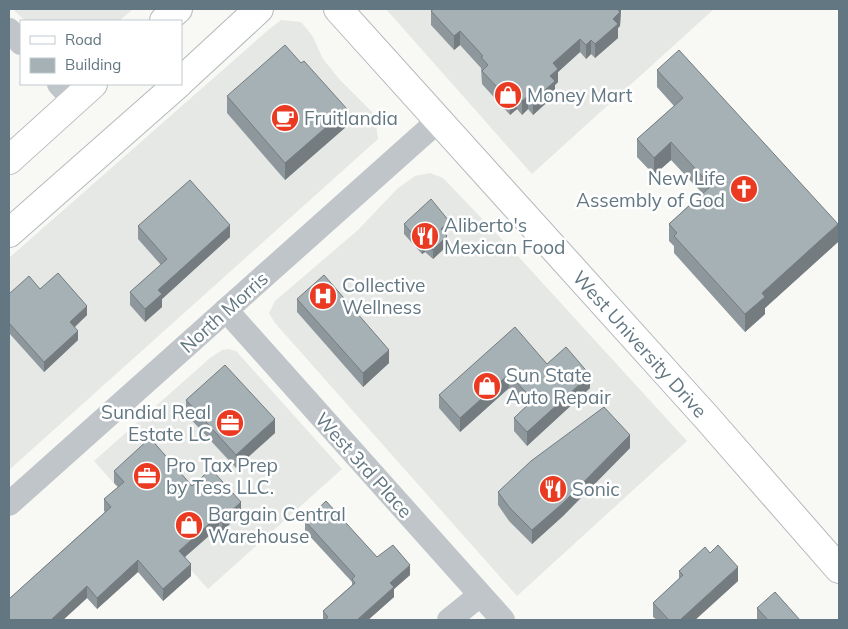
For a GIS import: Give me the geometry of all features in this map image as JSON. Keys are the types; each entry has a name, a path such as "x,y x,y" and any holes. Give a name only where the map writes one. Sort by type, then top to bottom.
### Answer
{"main road":[{"path":"165,20 178,9"},
{"path":"182,80 259,9"},
{"name":"West University Drive","path":"338,9 708,419 839,569"},
{"path":"9,233 177,85"},
{"path":"9,160 75,89"}],"street":[{"path":"9,30 20,42"},
{"name":"North Morris","path":"9,504 439,120"},
{"name":"West 3rd Place","path":"226,310 503,620"},
{"path":"450,620 480,595"}],"shaded area":[{"path":"13,9 133,9 120,20 24,20"},
{"path":"386,9 714,9 532,174"},
{"path":"281,20 301,22 307,29 313,37 323,59 340,80 372,112 378,139 9,470 9,258"},
{"path":"430,173 443,178 516,254 687,441 517,596 275,323 269,313 275,301 358,230 398,188 415,176"},
{"path":"222,350 236,351 342,469 208,589 94,461 210,358"}],"building":[{"path":"434,9 617,9 620,12 613,19 618,24 595,44 591,40 586,45 580,39 553,63 558,69 550,76 555,81 533,101 528,96 522,101 517,95 510,101 482,71 488,65 481,57 483,56 460,31 454,36 431,11"},
{"name":"Fruitlandia","path":"285,45 301,63 304,61 347,109 285,163 227,96"},
{"name":"New Life Assembly of God","path":"679,50 838,224 762,293 765,297 745,314 674,236 677,233 669,224 711,186 671,142 654,158 637,139 683,98 657,70"},
{"path":"190,180 230,225 158,290 162,294 145,309 130,292 167,259 138,226"},
{"name":"Aliberto's Mexican Food","path":"431,199 449,221 441,229 447,236 433,250 425,242 422,245 404,224"},
{"path":"58,273 87,306 70,322 78,331 44,362 9,323 9,294 29,276 40,289"},
{"path":"324,275 389,350 363,373 297,299"},
{"path":"515,327 547,364 566,347 590,375 527,432 514,418 533,400 509,374 460,418 439,395"},
{"name":"Sundial Real Estate LC","path":"225,365 275,419 236,455 186,400"},
{"name":"Sonic","path":"604,407 630,435 563,503 532,530 509,507 498,492 531,461"},
{"path":"150,438 192,486 211,469 241,502 222,519 219,515 179,551 191,564 163,589 138,560 97,598 87,586 51,620 9,620 9,599 111,507 104,499 124,482 114,471"},
{"path":"326,501 377,557 393,545 410,565 390,583 394,587 357,620 325,620 328,617 323,611 355,583 352,579 355,576 305,521"},
{"path":"718,545 738,567 680,620 669,620 653,603 683,575 679,571 705,547 710,553"},
{"path":"775,592 800,620 768,620 757,608"}],"place":[{"name":"Money Mart","path":"508,95"},
{"name":"Fruitlandia","path":"285,118"},
{"name":"New Life Assembly of God","path":"744,189"},
{"name":"Aliberto's Mexican Food","path":"425,236"},
{"name":"Collective Wellness","path":"323,296"},
{"name":"Sun State Auto Repair","path":"487,386"},
{"name":"Sundial Real Estate LC","path":"230,423"},
{"name":"Pro Tax Prep by Tess LLC.","path":"147,476"},
{"name":"Sonic","path":"553,489"},
{"name":"Bargain Central Warehouse","path":"189,525"}]}
